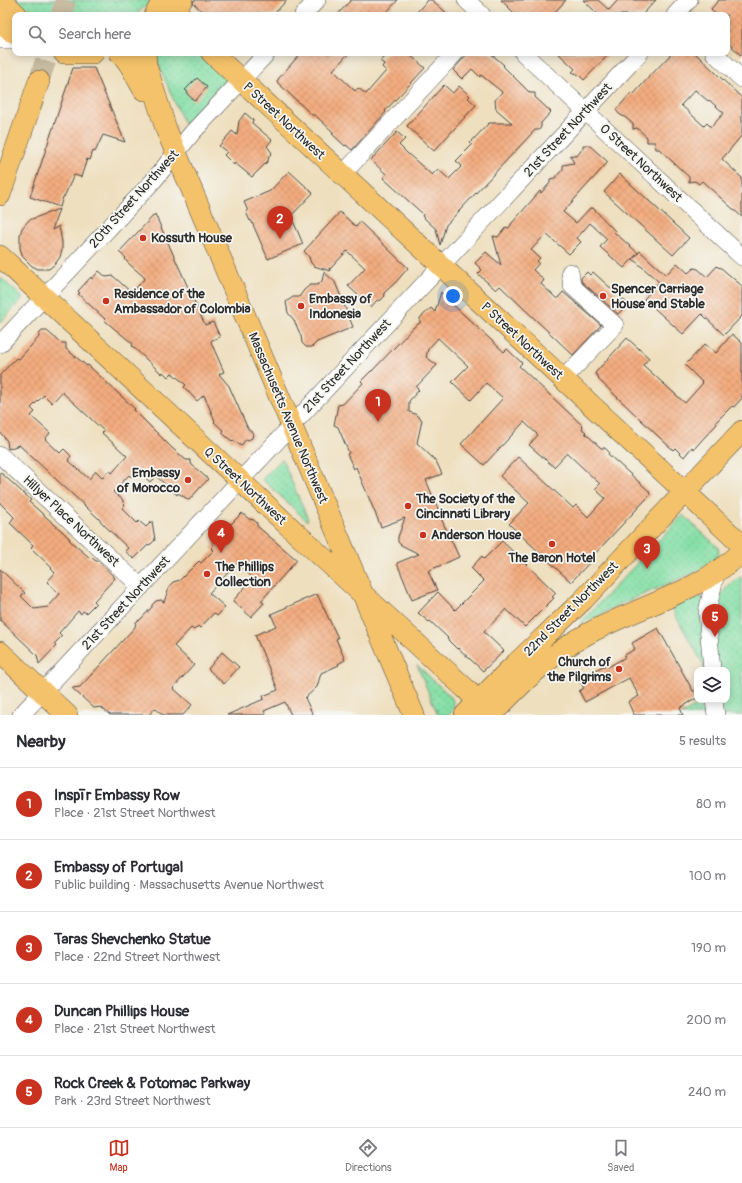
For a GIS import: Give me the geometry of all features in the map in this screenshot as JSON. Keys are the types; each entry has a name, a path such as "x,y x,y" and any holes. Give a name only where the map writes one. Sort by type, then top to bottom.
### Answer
{"main road":[{"path":"0,0 14,12"},
{"path":"157,12 163,0"},
{"path":"173,12 184,0"},
{"path":"184,0 186,12"},
{"path":"0,23 12,32"},
{"name":"Massachusetts Avenue Northwest","path":"123,56 128,60 140,84 163,121"},
{"name":"Massachusetts Avenue Northwest","path":"145,56 146,65 163,121 176,153 414,715"},
{"name":"P Street Northwest","path":"214,56 742,545"},
{"path":"0,150 32,79 0,195"},
{"name":"Q Street Northwest","path":"0,256 240,481 466,689 481,712"},
{"name":"22nd Street Northwest","path":"550,646 583,600 742,431"},
{"name":"22nd Street Northwest","path":"481,712 502,676 550,646 582,637 600,627 691,587 716,573 742,552"},
{"path":"0,652 67,715"}],"street":[{"path":"306,12 317,0"},
{"path":"466,0 479,12"},
{"path":"678,12 689,0"},
{"path":"0,40 12,40"},
{"name":"20th Street Northwest","path":"0,344 154,180 192,133 264,56"},
{"path":"342,175 452,56"},
{"name":"O Street Northwest","path":"526,56 742,257"},
{"name":"21st Street Northwest","path":"21,715 637,56"},
{"path":"717,56 742,79"},
{"path":"563,379 615,325 572,286 570,272"},
{"name":"Hillyer Place Northwest","path":"0,456 141,586"},
{"path":"712,667 707,612 716,573"},
{"path":"714,703 716,715"}],"green space":[{"path":"9,0 154,0 139,12 23,12"},
{"path":"157,56 201,56 226,78 227,84 194,119 184,124 160,68"},
{"path":"1,278 23,298 0,323 0,279"},
{"path":"282,459 308,519 307,521 262,479"},
{"path":"683,515 718,547 719,553 717,557 700,570 621,604 581,624 580,623"},
{"path":"741,577 742,578 742,715 680,715 702,703 730,703 730,667 704,667 703,663 674,613 673,607 690,599 699,597 719,601 727,587"},
{"path":"417,665 451,697 454,706 449,715 438,715"}],"building":[{"path":"194,0 287,0 276,12 203,12 193,3"},
{"path":"351,0 398,0 387,12 340,12"},
{"path":"428,0 432,0 446,12 417,12"},
{"path":"501,0 566,0 555,12 513,12"},
{"path":"583,0 598,0 609,10 618,0 656,0 645,12 596,12"},
{"path":"719,0 742,0 742,56 730,45 730,12 714,12 711,9"},
{"path":"298,56 346,56 333,70 355,91 358,88 366,94 386,71 382,67 384,64 380,61 385,56 411,56 425,68 385,111 386,112 352,150 346,145 345,146 315,115 312,115 278,83 277,81"},
{"path":"465,56 494,56 530,93 535,93 535,97 551,112 541,123 539,130 535,130 446,225 440,245 436,229 422,216 423,214 383,178 386,174 371,160 397,132 405,139 399,145 407,153 432,175 438,169 449,179 462,166 456,161 472,145 470,143 489,123 512,123 496,109 495,100 502,92 481,75 480,77 472,69 462,79 453,70"},
{"path":"561,56 607,56 584,80 579,75 572,72 575,69"},
{"path":"669,56 698,56 742,98 742,135 722,159 742,178 742,217 702,181 699,184 695,181 689,182 689,177 659,149 656,149 655,142 647,142 647,137 637,128 633,129 633,124 616,110 631,93 633,95 649,77 649,75 653,73","holes":["695,90 708,101 709,100 724,113 711,127 707,123 704,126 681,105"]},
{"path":"73,68 94,68 125,142 103,135 95,152 93,151 90,160 87,159 81,177 74,175 63,197 60,207 30,197"},
{"path":"197,78 207,87 195,101 187,94 188,92 185,90"},
{"path":"444,85 453,93 459,86 470,96 468,98 476,105 434,151 407,126"},
{"path":"245,113 253,120 252,123 272,140 267,146 272,153 268,157 267,162 252,177 235,163 234,165 224,155 227,152 219,146 232,131 237,135 239,121"},
{"path":"583,145 589,145 608,162 563,212 576,223 590,208 593,208 615,231 614,232 638,253 624,268 600,247 607,239 590,223 577,238 581,242 569,254 546,234 531,250 540,258 537,261 539,263 533,270 544,280 541,284 557,299 563,292 601,325 573,355 500,286 496,290 478,274 482,270 475,263 486,252 501,265 493,236 498,237 506,227 509,228 540,191 541,193 550,183 550,179 555,178 563,169 563,165 574,163 570,155 577,156 583,148"},
{"path":"289,171 313,193 291,216 303,244 268,259 246,212 248,211 244,202 270,191"},
{"path":"620,174 689,238 673,255 604,192"},
{"path":"59,209 52,230 59,226 62,242 60,257 49,269 38,269 32,266 23,257 20,248 20,235 22,228 29,220"},
{"path":"340,212 356,227 360,222 408,268 384,293 385,296 380,301 377,300 371,307 348,286 365,268 347,251 330,269 329,268 330,271 314,266 304,251"},
{"path":"155,214 205,325 213,322 220,337 212,340 211,342 224,372 219,374 229,386 248,429 253,433 252,438 248,440 246,439 241,446 222,433 224,431 214,422 215,421 204,395 197,401 184,387 186,385 172,373 168,377 163,372 162,374 132,346 133,344 104,320 105,319 78,294 80,293 78,291 99,271 106,277 113,276 132,293 145,278 128,263 125,259 126,258 119,252"},
{"path":"640,251 666,275 677,263 688,273 694,268 698,269 707,277 717,266 719,268 720,267 742,286 742,316 724,335 702,314 683,334 644,299 659,282 633,259"},
{"path":"324,272 335,282 353,327 317,342 312,347 306,347 302,343 301,336 294,320 288,313 286,302 293,297 299,297 310,285 317,285 322,281"},
{"name":"Spencer Carriage House and Stable","path":"587,272 590,275 593,272 628,304 618,314 581,281 581,278"},
{"path":"441,292 504,352 507,349 522,363 519,366 583,426 582,429 586,432 585,433 601,448 605,448 609,452 608,454 649,491 650,495 590,559 591,561 571,582 509,524 529,503 500,476 518,457 573,508 576,505 588,517 605,498 595,489 600,484 567,453 554,467 529,445 538,435 524,422 484,465 461,444 503,398 486,383 471,400 452,382 468,366 438,338 428,349 426,357 437,365 416,387 419,390 409,401 409,412 415,414 422,420 417,443 436,461 442,474 426,480 439,511 438,512 459,557 428,571 437,590 412,600 397,563 419,554 398,542 398,537 405,518 381,527 356,467 354,469 347,454 349,453 338,427 334,425 338,405 343,404 363,383 361,381 415,326 420,323 420,318 431,308 435,312"},
{"path":"42,331 47,331 61,343 66,343 66,349 87,366 88,365 135,409 134,410 172,448 186,460 190,460 192,465 208,479 189,500 178,493 177,495 156,476 150,482 137,470 131,477 129,475 113,492 123,500 125,505 122,508 137,523 139,521 146,527 152,521 155,540 134,559 125,551 128,548 98,518 19,445 8,449 7,441 0,432 0,375 16,358 19,359 39,337 39,334","holes":["62,392 104,431 102,433 127,456 112,473 109,470 103,478 96,471 89,479 68,460 71,456 64,449 60,453 45,439 50,433 31,416 35,412 31,408 44,395 52,403"]},
{"path":"732,334 742,343 742,398 716,422 717,424 694,449 692,447 684,457 675,448 673,450 660,438 598,379 599,378 595,373 627,338 649,358 643,365 685,403 703,383 685,365 705,344 716,353"},
{"path":"0,472 31,500 29,502 62,531 70,539 69,540 90,558 91,557 96,561 99,561 115,578 94,601 96,603 86,613 83,611 81,614 78,611 59,633 62,636 54,644 56,646 39,664 37,655 0,620 0,569 25,593 21,596 34,609 48,607 60,594 47,582 55,573 51,569 52,568 31,548 33,545 10,523 14,517 0,503"},
{"path":"242,513 249,519 254,520 257,523 257,526 297,560 261,601 264,603 251,617 233,601 253,578 237,563 209,593 225,607 217,616 214,613 200,628 198,626 194,630 191,628 174,646 194,665 173,688 192,705 183,715 163,715 155,708 149,715 110,715 101,707 94,708 72,688 80,687 135,627 136,622 141,619 156,601 161,600 164,602 170,585 173,582 180,580 199,561 201,563 214,550 211,548 214,544 213,543 225,531 227,526"},
{"path":"502,541 556,593 552,597 554,598 525,627 506,609 484,632 504,651 483,671 458,648 457,649 430,621 429,622 418,613 438,592 455,610 484,581 471,568 482,556 484,559"},
{"path":"317,594 338,638 336,639 345,660 338,664 339,665 321,673 317,687 305,698 313,715 291,715 285,702 264,711 266,715 227,715 264,699 263,696 278,690 255,635 276,626 271,614"},
{"name":"Church of the Pilgrims","path":"658,628 694,691 694,700 680,708 683,715 634,715 628,702 639,696 629,678 585,702 579,691 584,688 578,679 607,664 608,667 624,658 625,655 635,649 632,643"},
{"path":"222,652 239,667 224,684 208,669"}],"tunnel":[{"path":"62,12 66,0"},
{"path":"39,81 47,56"}],"place":[{"name":"Kossuth House","path":"143,238"},
{"name":"Embassy of Portugal","path":"280,239"},
{"name":"Spencer Carriage House and Stable","path":"603,296"},
{"name":"Residence of the Ambassador of Colombia","path":"106,301"},
{"name":"Embassy of Indonesia","path":"301,306"},
{"name":"Inspīr Embassy Row","path":"378,422"},
{"name":"Embassy of Morocco","path":"188,480"},
{"name":"The Society of the Cincinnati Library","path":"408,506"},
{"name":"Anderson House","path":"423,535"},
{"name":"The Baron Hotel","path":"552,544"},
{"name":"Duncan Phillips House","path":"221,553"},
{"name":"Taras Shevchenko Statue","path":"647,569"},
{"name":"The Phillips Collection","path":"207,574"},
{"name":"Rock Creek & Potomac Parkway","path":"715,637"},
{"name":"Church of the Pilgrims","path":"619,669"}]}
